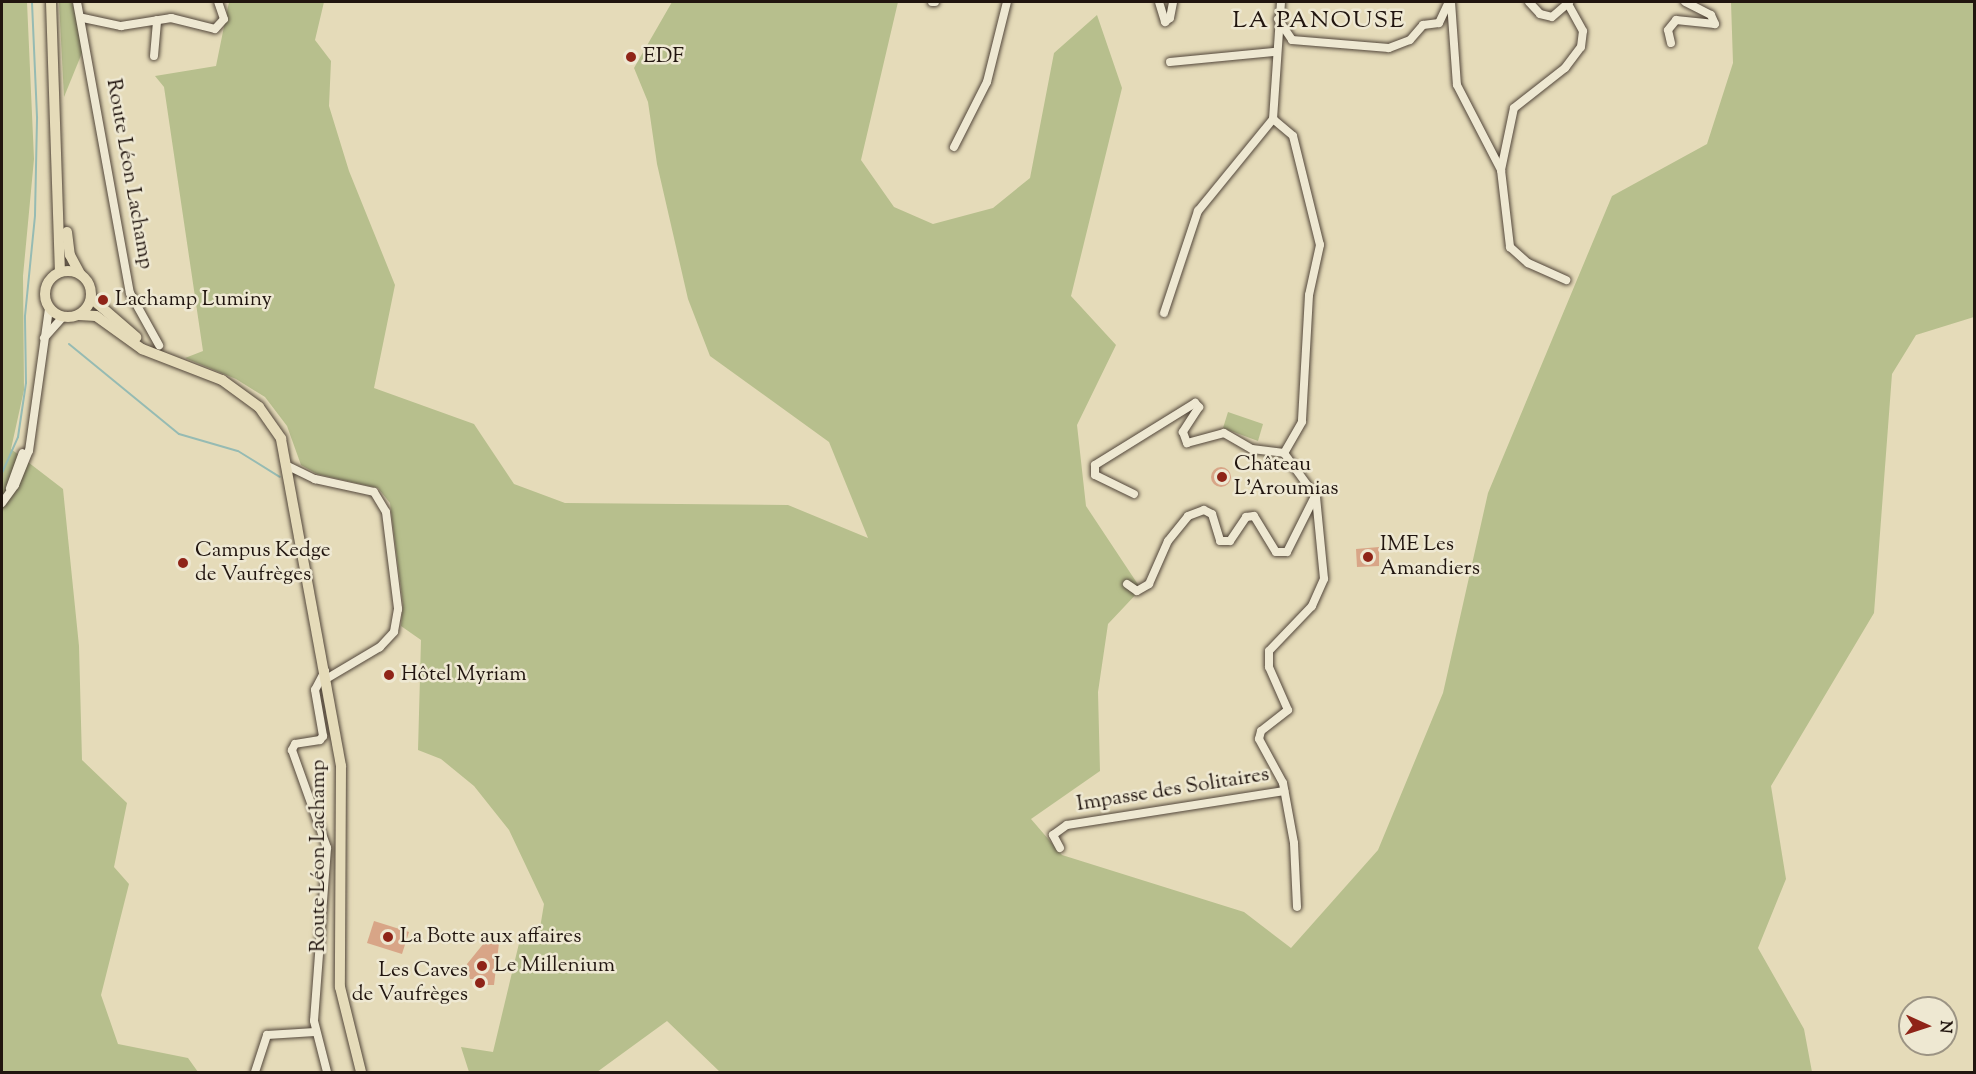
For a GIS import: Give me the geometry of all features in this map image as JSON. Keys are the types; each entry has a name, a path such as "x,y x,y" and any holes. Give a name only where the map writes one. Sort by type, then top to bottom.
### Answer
{"main road":[{"path":"51,2 58,144 60,271 45,287 49,308 63,317 79,315 91,297 89,284 80,274 69,252 58,144"},
{"path":"60,271 80,274"},
{"name":"Route Léon Lachamp","path":"91,297 157,350"},
{"name":"Route Léon Lachamp","path":"79,315 96,316 157,350 222,380 247,395 267,416 290,467 343,783 340,987 361,1072"}],"street":[{"name":"Route Léon Lachamp","path":"77,2 83,18 130,293 157,350"},
{"path":"83,18 121,26 171,18 219,28 224,19 218,2"},
{"path":"954,147 987,82 1007,2"},
{"path":"1159,2 1165,22 1170,18 1173,2"},
{"path":"1164,313 1198,211 1273,119 1274,52 1281,2"},
{"path":"1278,19 1292,40 1389,48 1410,40 1423,25 1439,23 1450,2"},
{"path":"1450,2 1457,85 1501,170"},
{"path":"1529,2 1540,14 1552,17 1569,4 1583,31 1581,47 1565,68 1514,108 1501,170 1510,247 1527,263 1566,280"},
{"path":"1671,43 1668,30 1676,20 1715,24 1711,15 1685,2"},
{"path":"154,56 156,20"},
{"path":"1170,62 1274,52"},
{"path":"1273,119 1293,136 1320,245 1310,295 1302,422 1284,453"},
{"path":"2,503 24,467 49,308"},
{"path":"44,338 63,317"},
{"path":"1134,494 1095,475 1095,465 1120,446 1178,416 1187,405 1199,407 1183,432 1187,443 1224,433 1252,449 1284,453 1315,496 1324,579 1312,606 1269,651 1269,667 1288,710 1259,734 1284,790 1294,843 1297,907"},
{"path":"290,467 315,479 374,492 386,512 398,609 394,632 380,647 326,675 315,690 322,736 320,740 295,744 292,750 328,857 315,1032 327,1072"},
{"path":"1127,584 1137,591 1149,584 1168,541 1188,516 1204,510 1212,514 1220,541 1230,541 1246,517 1254,516 1276,552 1287,552 1315,496"},
{"name":"Impasse des Solitaires","path":"1060,848 1053,836 1067,825 1284,790"},
{"path":"255,1072 267,1035 315,1032"}],"green space":[{"path":"2,2 27,2 34,159 23,276 24,390 11,449 63,489 79,646 82,760 127,803 114,867 129,884 101,995 118,1044 188,1058 198,1072 2,1072"},
{"path":"59,2 72,2 84,48 64,97"},
{"path":"229,2 324,2 315,40 331,61 329,106 349,171 395,285 374,388 474,424 514,484 565,503 788,505 868,538 829,442 710,356 688,299 657,164 648,102 634,68 672,2 898,2 861,160 894,207 933,224 993,208 1030,178 1054,53 1097,15 1122,88 1071,296 1116,345 1077,425 1086,506 1141,589 1108,624 1098,692 1100,771 1031,819 1062,855 1244,912 1291,948 1378,850 1443,693 1488,493 1612,196 1707,144 1733,63 1731,2 1974,2 1974,317 1916,335 1892,374 1874,613 1771,786 1786,879 1758,948 1804,1029 1812,1072 720,1072 667,1021 597,1072 469,1072 461,1047 493,1052 521,935 539,934 544,904 509,830 474,786 441,759 418,750 421,640 401,626 403,604 390,503 378,488 317,474 301,465 287,426 265,397 236,379 185,358 203,351 164,87 155,76 216,66"},
{"path":"1228,412 1263,424 1258,441 1223,428"}],"building":[{"name":"Château L'Aroumias","path":"1217,467 1225,467 1231,473 1231,481 1225,487 1217,487 1211,481 1211,473"},
{"name":"IME Les Amandiers","path":"1379,547 1379,566 1357,567 1356,549"},
{"name":"La Botte aux affaires","path":"374,921 409,932 402,954 367,943"},
{"name":"Le Millenium","path":"484,943 499,943 494,985 477,985 477,979 470,979 467,964"}],"waterway":[{"path":"2,473 18,437 26,383 25,316 35,215 37,117 32,2"},
{"path":"69,344 179,434 238,451 280,477"}],"place":[{"name":"EDF","path":"631,57"},
{"name":"Lachamp Luminy","path":"103,300"},
{"name":"Château L'Aroumias","path":"1222,477"},
{"name":"IME Les Amandiers","path":"1368,557"},
{"name":"Campus Kedge de Vaufrèges","path":"183,563"},
{"name":"Hôtel Myriam","path":"389,675"},
{"name":"La Botte aux affaires","path":"388,937"},
{"name":"Le Millenium","path":"482,966"},
{"name":"Les Caves de Vaufrèges","path":"480,983"}],"district":[{"name":"LA PANOUSE","path":"1319,22"}]}
